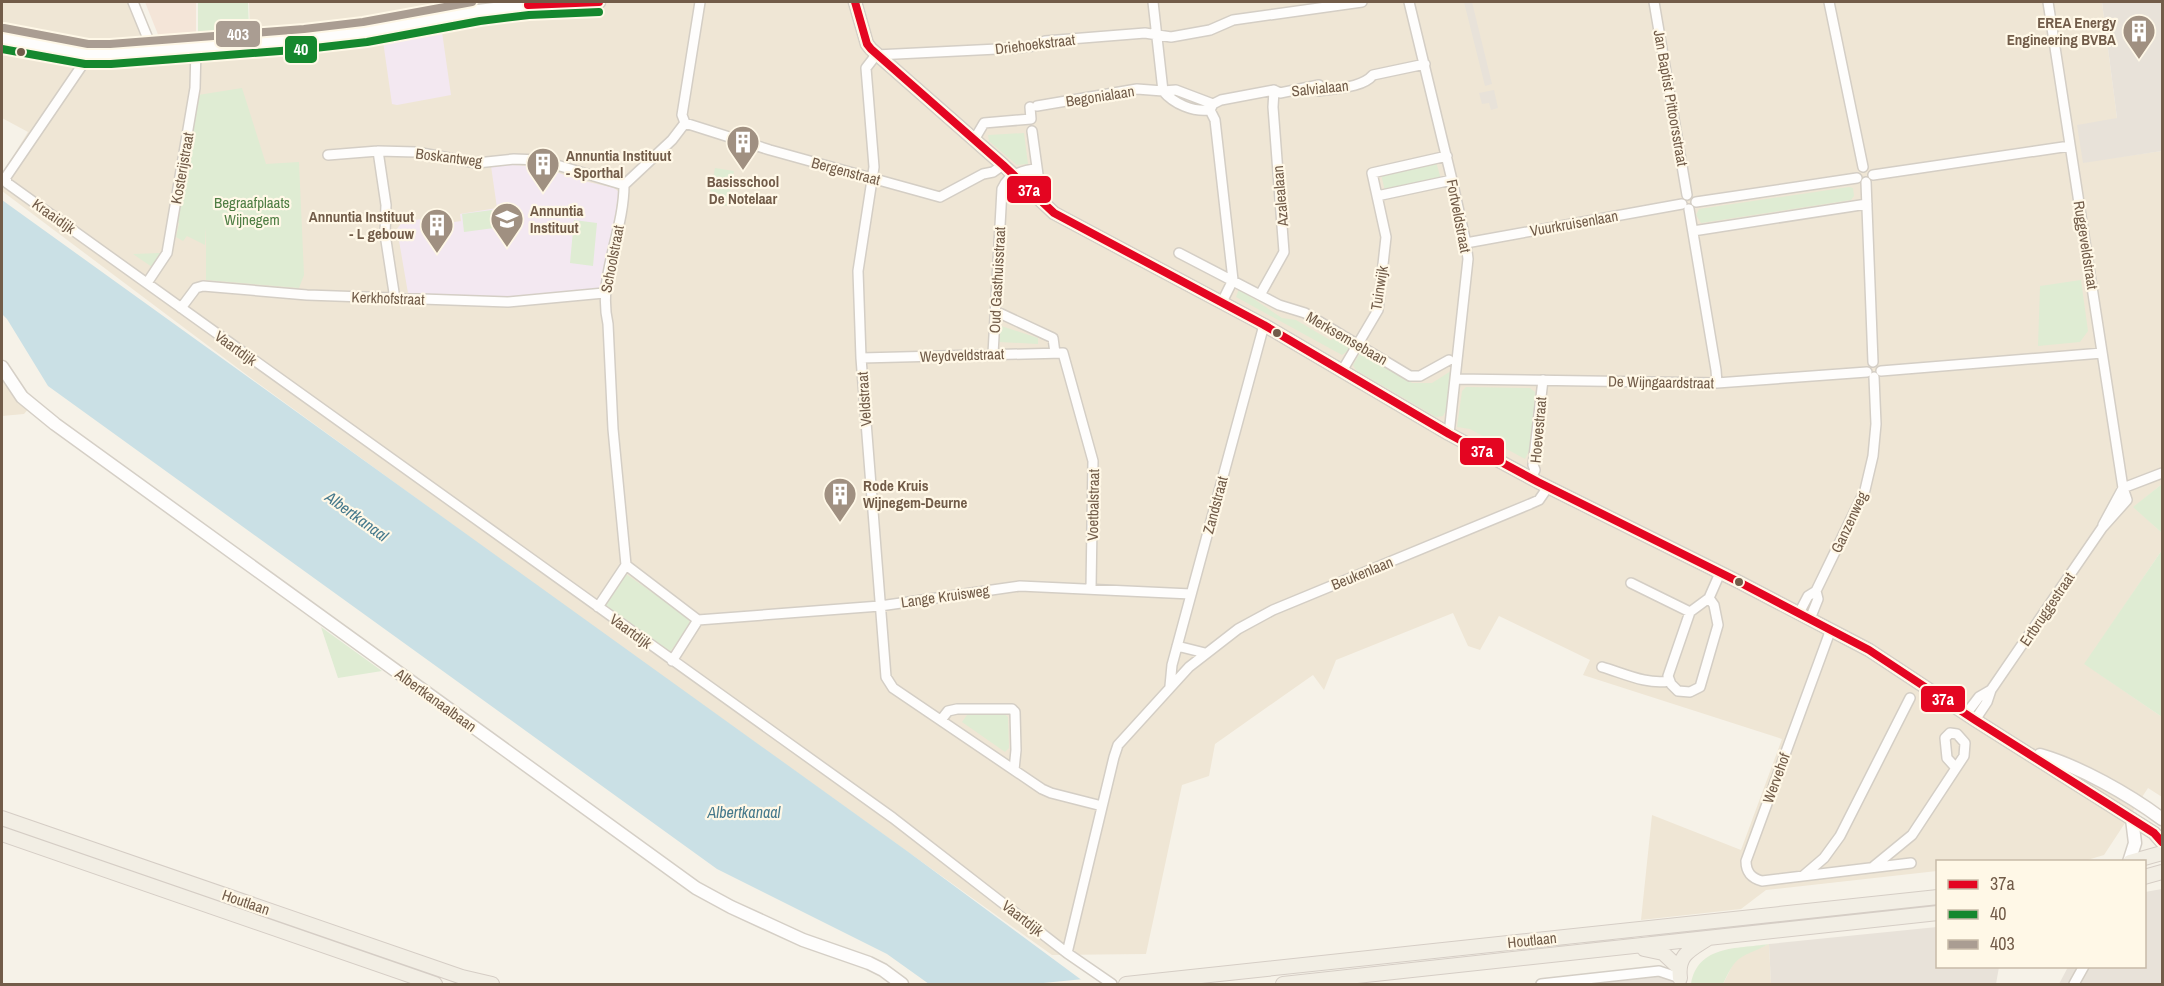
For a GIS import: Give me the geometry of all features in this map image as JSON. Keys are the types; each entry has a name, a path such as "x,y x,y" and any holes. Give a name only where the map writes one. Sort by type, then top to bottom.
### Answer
{"main road":[{"path":"2,38 87,54 153,51 365,32 528,3 599,2"},
{"name":"Merksemsebaan","path":"855,2 867,44 876,55 1003,165 1054,213 1264,325 1449,434 1531,478 1869,650 1970,717 2154,833 2163,842"},
{"name":"Albertkanaalbaan","path":"2,367 22,397 55,424 696,888 803,940 869,963 884,970 902,984"},
{"name":"Merksemsebaan","path":"2027,753 2056,760 2094,778 2163,819"},
{"name":"Houtlaan","path":"2,818 462,976 492,984"},
{"path":"2129,860 2135,843 2132,819"},
{"name":"Houtlaan","path":"2,834 435,984"},
{"path":"2133,860 2163,853"},
{"path":"2146,878 2163,872"},
{"path":"2146,878 2163,880"},
{"name":"Houtlaan","path":"1126,984 1936,897"},
{"name":"Houtlaan","path":"1283,984 1936,913"},
{"path":"1680,977 1686,954 1709,938"},
{"path":"1627,947 1663,953 1680,977"}],"street":[{"path":"133,2 153,51"},
{"path":"624,185 672,140 685,123 682,115 700,2"},
{"path":"1153,2 1163,92 1170,100 1200,111 1211,107 1215,120 1233,280 1222,302"},
{"name":"Driehoekstraat","path":"876,55 1018,48 1056,39 1145,33 1171,37 1210,30 1233,20 1362,2"},
{"name":"Fortveldstraat","path":"1409,2 1447,156 1468,259 1449,434"},
{"name":"Jan Baptist Pittoorsstraat","path":"1654,2 1717,383"},
{"path":"1829,2 1863,166 1869,168 1865,178 1873,362 1879,365 1874,373"},
{"name":"Ruggeveldstraat","path":"2048,2 2124,490"},
{"name":"Kosterijstraat","path":"147,283 167,253 194,98 196,47"},
{"name":"Kraaidijk","path":"87,54 83,64 6,177 7,183 147,283"},
{"name":"Veldstraat","path":"876,55 866,68 874,179 858,271 861,358 886,677 893,688 1051,794 1102,806"},
{"name":"Salvialaan","path":"1211,107 1221,100 1274,90 1280,93 1319,85 1319,91 1368,82 1373,75 1425,63"},
{"name":"Begonialaan","path":"974,140 984,123 1031,119 1034,107 1137,89 1163,92"},
{"name":"Azalealaan","path":"1260,296 1284,252 1273,107 1274,90"},
{"name":"Bergenstraat","path":"685,123 940,197 1003,165"},
{"path":"1032,131 1040,189"},
{"path":"1686,203 1695,206 1696,202 2070,146"},
{"path":"378,151 395,299"},
{"name":"Boskantweg","path":"328,155 378,151 416,152 477,163 514,159 540,160 624,185"},
{"name":"Tuinwijk","path":"1342,371 1378,310 1386,237 1372,173 1447,156"},
{"path":"1015,177 1022,170 1037,168"},
{"name":"Oud Gasthuisstraat","path":"993,354 1002,189 1005,183 1015,177"},
{"path":"1377,196 1452,180"},
{"name":"Schoolstraat","path":"624,185 622,210 604,293 613,429 626,565"},
{"name":"Vuurkruisenlaan","path":"1466,243 1686,203"},
{"path":"1693,231 1867,204"},
{"name":"Merksemsebaan","path":"1179,253 1260,296 1305,313 1410,376 1420,376 1449,360"},
{"name":"Vaartdijk","path":"147,283 893,818 1067,953 1112,984"},
{"name":"Kerkhofstraat","path":"181,308 196,288 203,286 307,295 508,302 604,293"},
{"name":"Voetbalstraat","path":"995,311 1053,338 1059,353 1093,461 1090,589"},
{"name":"Zandstraat","path":"1170,686 1172,665 1264,325"},
{"name":"Weydveldstraat","path":"861,358 1059,353"},
{"name":"De Wijngaardstraat","path":"1455,379 1717,383 1874,373 2102,353"},
{"name":"Ganzenweg","path":"1804,616 1818,599 1816,591 1865,490 1875,434 1874,373"},
{"name":"Hoevestraat","path":"1531,478 1535,470 1533,465 1543,380"},
{"path":"2124,490 2163,473"},
{"name":"Beukenlaan","path":"1205,653 1238,629 1273,610 1539,500 1548,487"},
{"name":"Ertbruggestraat","path":"1970,717 1987,702 1991,690 2102,528 2106,515 2124,490"},
{"path":"598,607 626,565 698,620 672,661"},
{"path":"1709,598 1714,606 1718,626 1700,687 1696,691 1684,693 1678,691 1669,681 1668,676 1690,612 1709,598 1720,573"},
{"path":"1631,583 1690,612"},
{"name":"Lange Kruisweg","path":"698,620 880,606 1020,586 1191,594"},
{"name":"Wervehof","path":"1831,629 1746,861 1746,869 1753,879 1762,881 1911,862"},
{"path":"1177,646 1205,653"},
{"path":"1067,953 1118,745 1170,686 1205,653"},
{"path":"1602,667 1659,683 1669,681"},
{"path":"1803,876 1824,858 1840,836 1910,698"},
{"path":"941,720 948,711 957,709 1015,712 1014,770"},
{"path":"1873,867 1912,835 1956,768"},
{"path":"2074,984 2083,968"},
{"path":"1540,984 1659,971 1680,977"}],"shaded area":[{"path":"2,2 136,2 152,40 250,31 249,2 2102,2 2117,118 2083,162 2162,151 2162,484 2134,507 2162,533 2162,550 2085,664 2162,717 2162,797 2148,788 2104,855 2087,860 1936,860 1936,871 1766,890 1741,909 1641,920 1652,815 1741,850 1782,739 1583,675 1590,660 1499,616 1480,650 1468,646 1453,613 1336,660 1324,690 1313,675 1215,744 1209,776 1182,785 1146,954 1052,955 255,381 2,191 2,174 28,132 2,118"},
{"path":"145,2 196,2 196,34 159,37"},
{"path":"1464,2 1472,2 1492,84 1485,86"},
{"name":"EREA Energy Engineering BVBA","path":"2102,2 2162,2 2162,151 2083,163 2077,125 2117,118"},
{"path":"442,32 451,95 392,104 383,41"},
{"path":"1494,90 1498,108 1491,110 1489,103 1482,104 1479,93"},
{"name":"Annuntia Instituut","path":"496,164 528,166 556,172 614,188 619,192 616,209 622,210 604,293 529,301 409,299 397,229 402,222 440,216 441,224 461,221 460,214 497,208 491,166"},
{"path":"2,374 34,402 24,414 2,416"},
{"path":"2162,889 2162,984 2059,984 2067,968 2146,968 2146,892"},
{"path":"1936,927 1936,968 1999,968 1996,984 1771,984 1769,944"},
{"path":"1769,944 1771,984 1723,984 1735,960"},
{"path":"1659,971 1681,984 1541,984"}],"green space":[{"path":"198,2 248,2 249,30 198,34"},
{"name":"Begraafplaats Wijnegem","path":"242,88 266,164 299,162 304,275 299,288 206,280 206,226 205,245 187,236 183,241 176,237 179,223 176,222 198,95"},
{"path":"1024,133 1028,164 1017,165 989,141 988,135"},
{"path":"1436,162 1441,179 1385,191 1381,174"},
{"path":"715,168 734,171 727,206 708,203"},
{"path":"1853,188 1854,196 1851,200 1701,223 1696,215 1699,209"},
{"path":"492,210 494,228 464,232 462,214"},
{"path":"574,220 597,223 593,266 570,263"},
{"path":"160,253 152,267 133,254"},
{"path":"2081,280 2088,331 2080,342 2038,346 2040,286"},
{"path":"1239,289 1282,318 1296,320 1330,340 1337,338 1347,342 1349,350 1342,355 1236,297"},
{"path":"1001,326 1038,338 1038,344 999,342"},
{"path":"1361,351 1412,383 1432,383 1451,371 1448,407 1443,416 1436,417 1356,370 1353,365"},
{"path":"1466,387 1530,388 1535,392 1531,447 1525,459 1470,429 1457,427 1462,391"},
{"path":"2162,484 2162,533 2133,507"},
{"path":"2162,550 2162,717 2084,664"},
{"path":"626,574 690,619 688,628 670,652 605,606"},
{"path":"321,627 382,671 338,678"},
{"path":"1002,712 1008,717 1009,748 1005,752 962,722 967,715"},
{"path":"1769,944 1736,961 1723,984 1691,984 1695,971 1710,956 1720,951"}],"water":[{"name":"Albertkanaal","path":"2,200 907,851 1087,984 929,984 887,954 717,869 48,386 2,314"}],"pier":[{"path":"1084,979 1090,984 1033,984"}],"transit line":[{"name":"403","path":"4,28 88,44 110,44 304,29 363,22 472,2"},
{"name":"37a","path":"528,5 599,2"},
{"name":"37a","path":"855,2 867,44 871,49 1054,213 1264,325 1449,434 1538,482 1869,650 2154,833 2162,842"},
{"name":"40","path":"2,49 85,64 111,64 306,49 367,42 480,21 529,15 599,12"}],"place":[{"name":"EREA Energy Engineering BVBA","path":"2139,60"},
{"name":"Basisschool De Notelaar","path":"743,171"},
{"name":"Annuntia Instituut - Sporthal","path":"543,193"},
{"name":"Annuntia Instituut","path":"507,248"},
{"name":"Annuntia Instituut - L gebouw","path":"437,254"},
{"name":"Rode Kruis Wijnegem-Deurne","path":"840,523"}]}
